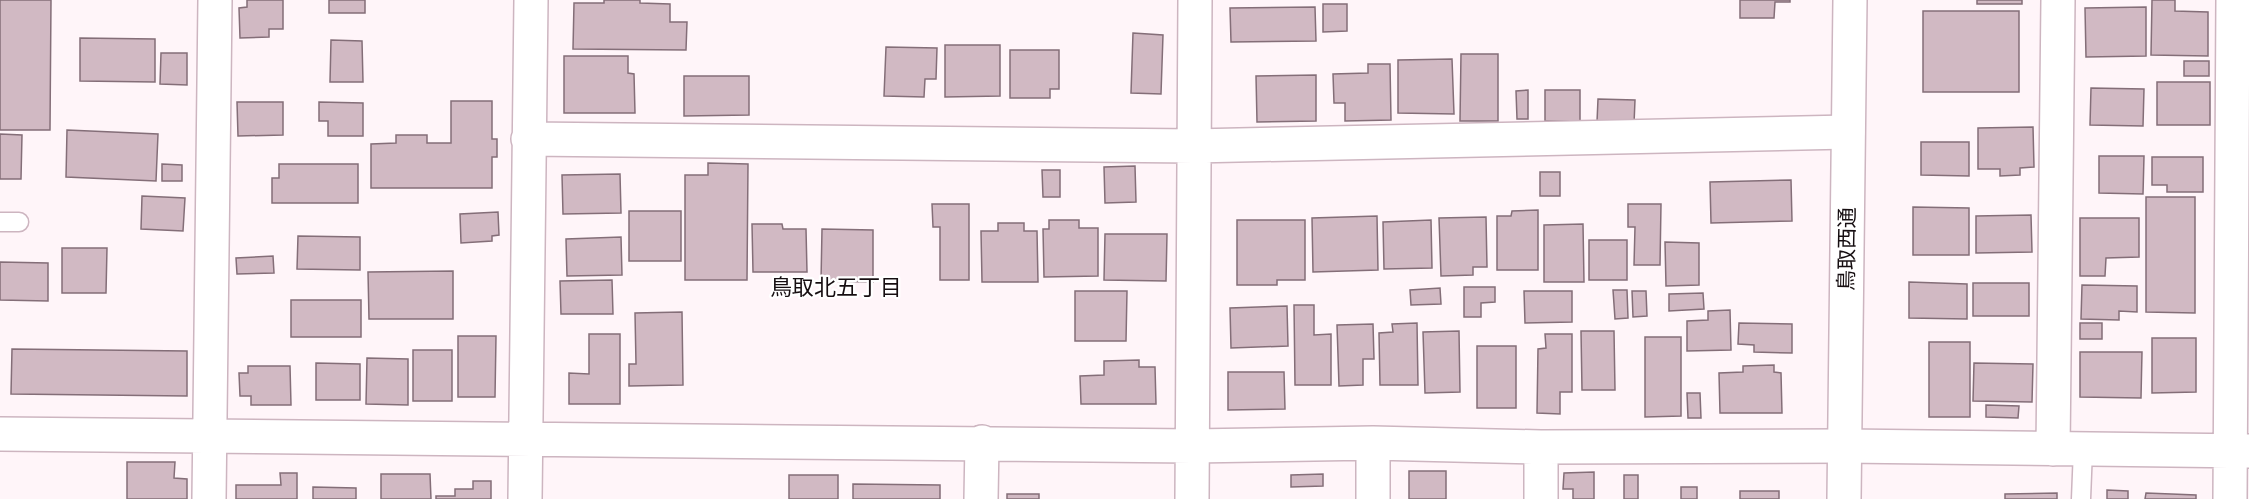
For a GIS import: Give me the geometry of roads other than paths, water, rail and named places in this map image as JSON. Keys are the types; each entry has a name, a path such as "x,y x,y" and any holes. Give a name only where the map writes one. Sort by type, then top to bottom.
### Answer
{"street":[{"path":"209,499 214,0"},
{"path":"525,499 531,0"},
{"path":"1192,499 1195,0"},
{"name":"鳥取西通","path":"1844,499 1850,0"},
{"path":"2058,0 2068,449"},
{"path":"2230,499 2240,451 2233,0"},
{"path":"528,139 1194,146 1848,132"},
{"path":"0,434 525,441 982,442 1192,446 1373,443 1541,447 1845,446 2240,451"},
{"path":"981,499 982,442"},
{"path":"1373,443 1373,499"},
{"path":"1541,447 1541,499"}],"lane":[{"path":"0,222 19,222"},
{"path":"2068,449 2081,499"}],"district":[{"name":"鳥取北五丁目","path":"836,287"}]}
